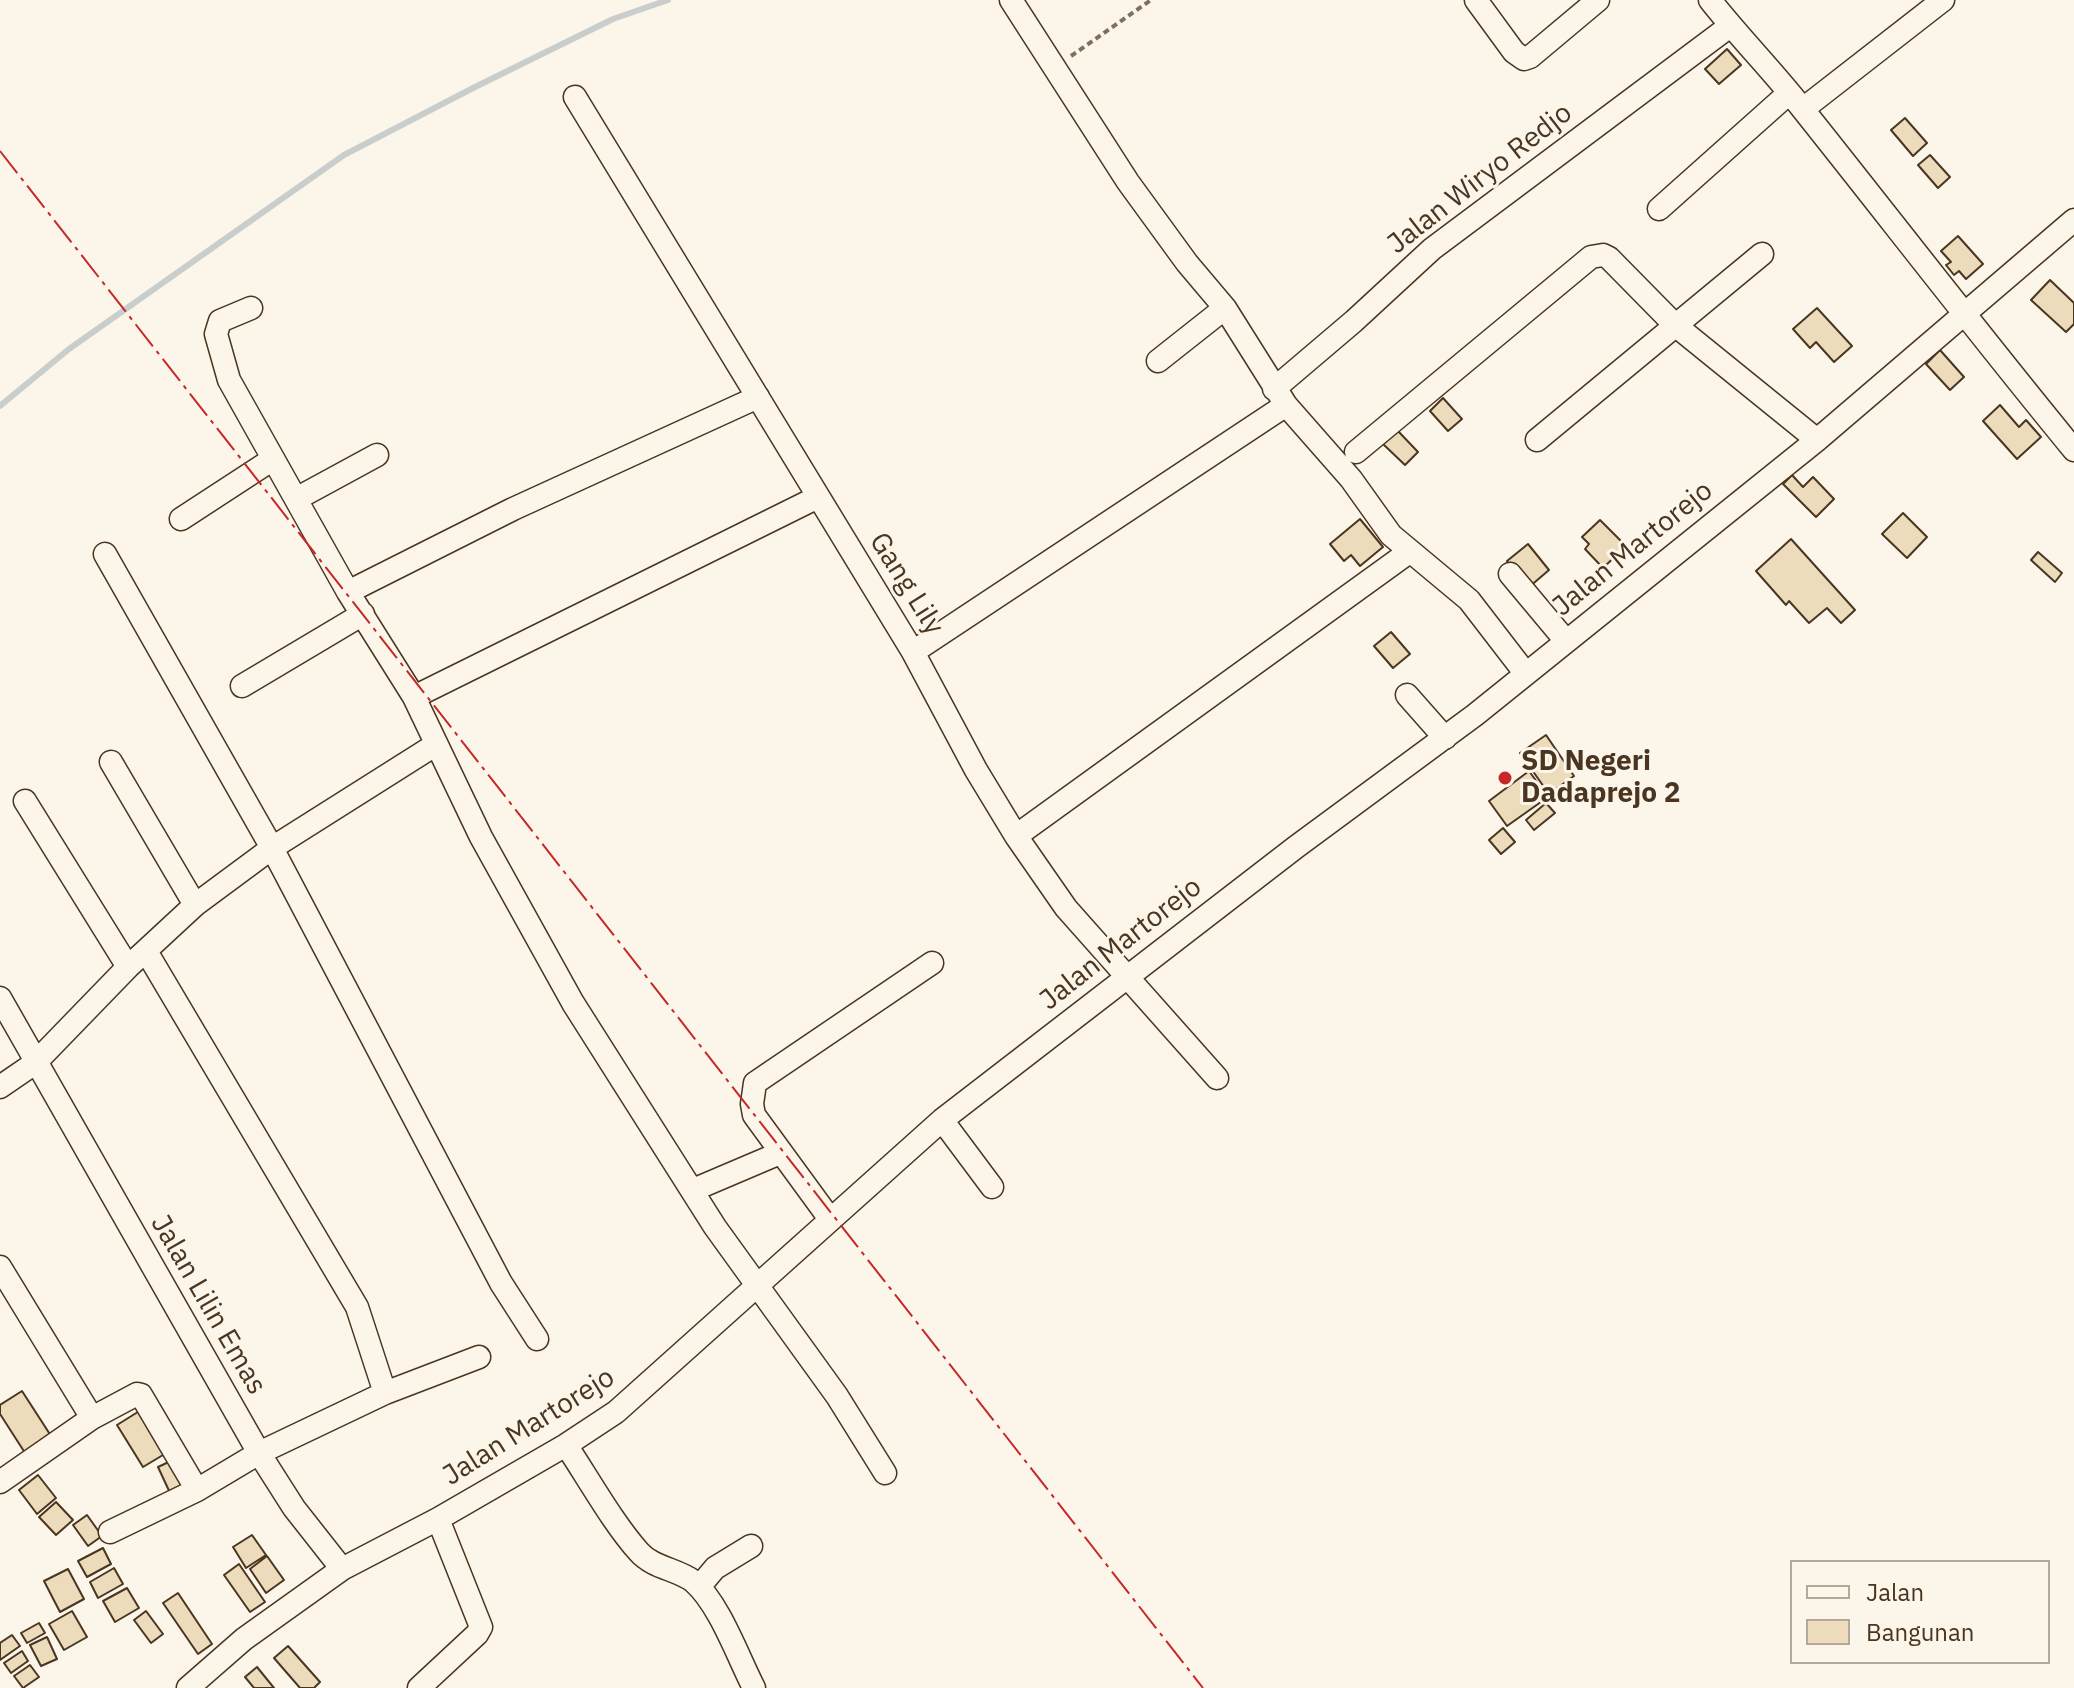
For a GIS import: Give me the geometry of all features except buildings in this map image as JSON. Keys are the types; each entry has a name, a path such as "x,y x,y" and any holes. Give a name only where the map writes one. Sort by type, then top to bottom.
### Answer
{"street":[{"path":"1011,0 1154,219 1225,308 1280,397 1335,459 1391,535 1469,600 1526,674"},
{"path":"1487,3 1514,52 1524,59 1598,0"},
{"path":"1710,0 1796,101 1962,314 2074,450"},
{"path":"1659,209 1796,101 1943,0"},
{"name":"Jalan Wiryo Redjo","path":"913,652 1280,397 1354,321 1432,249 1730,26"},
{"name":"Gang Lily","path":"575,97 913,652 976,770 1016,836 1066,908 1217,1078"},
{"name":"Jalan Martorejo","path":"188,1688 244,1639 342,1569 438,1519 566,1445 616,1412 942,1120 1526,674 1817,440 2074,220"},
{"path":"1537,440 1762,254"},
{"path":"1356,452 1595,255 1609,258 1675,325 1817,440"},
{"path":"251,308 220,321 216,334 229,380 348,592 414,697 481,837 573,1003 755,1286 837,1396 885,1473"},
{"path":"1158,361 1225,308"},
{"path":"348,592 513,509 758,397"},
{"path":"296,499 377,455"},
{"path":"181,519 273,459"},
{"path":"414,697 818,497"},
{"path":"1016,836 1409,552"},
{"path":"105,554 272,848 501,1283 537,1339"},
{"path":"1510,574 1566,641"},
{"path":"242,686 363,614"},
{"path":"1407,695 1445,738"},
{"path":"0,1087 35,1063 128,967 195,905 272,848 435,745"},
{"path":"111,762 195,905"},
{"path":"25,801 128,967"},
{"path":"146,951 357,1307 385,1393"},
{"path":"830,1219 754,1115 755,1083 932,963"},
{"name":"Jalan Lilin Emas","path":"0,998 259,1453 294,1508 342,1569"},
{"path":"942,1120 992,1187"},
{"path":"693,1190 780,1153"},
{"path":"0,1267 92,1418"},
{"path":"110,1532 197,1490 259,1453 385,1393 479,1357"},
{"path":"0,1482 92,1418 132,1395 141,1395 197,1490"},
{"path":"566,1445 640,1554 663,1568 679,1573 699,1587 720,1620 754,1688"},
{"path":"419,1688 481,1627 438,1519"},
{"path":"699,1587 715,1568 751,1546"}],"path":[{"path":"1053,68 1151,0"}],"waterway":[{"path":"0,406 69,349 344,155 613,19 668,0"}],"power":[{"path":"0,151 1203,1688"}],"place":[{"name":"SD Negeri Dadaprejo 2","path":"1505,778"}]}
